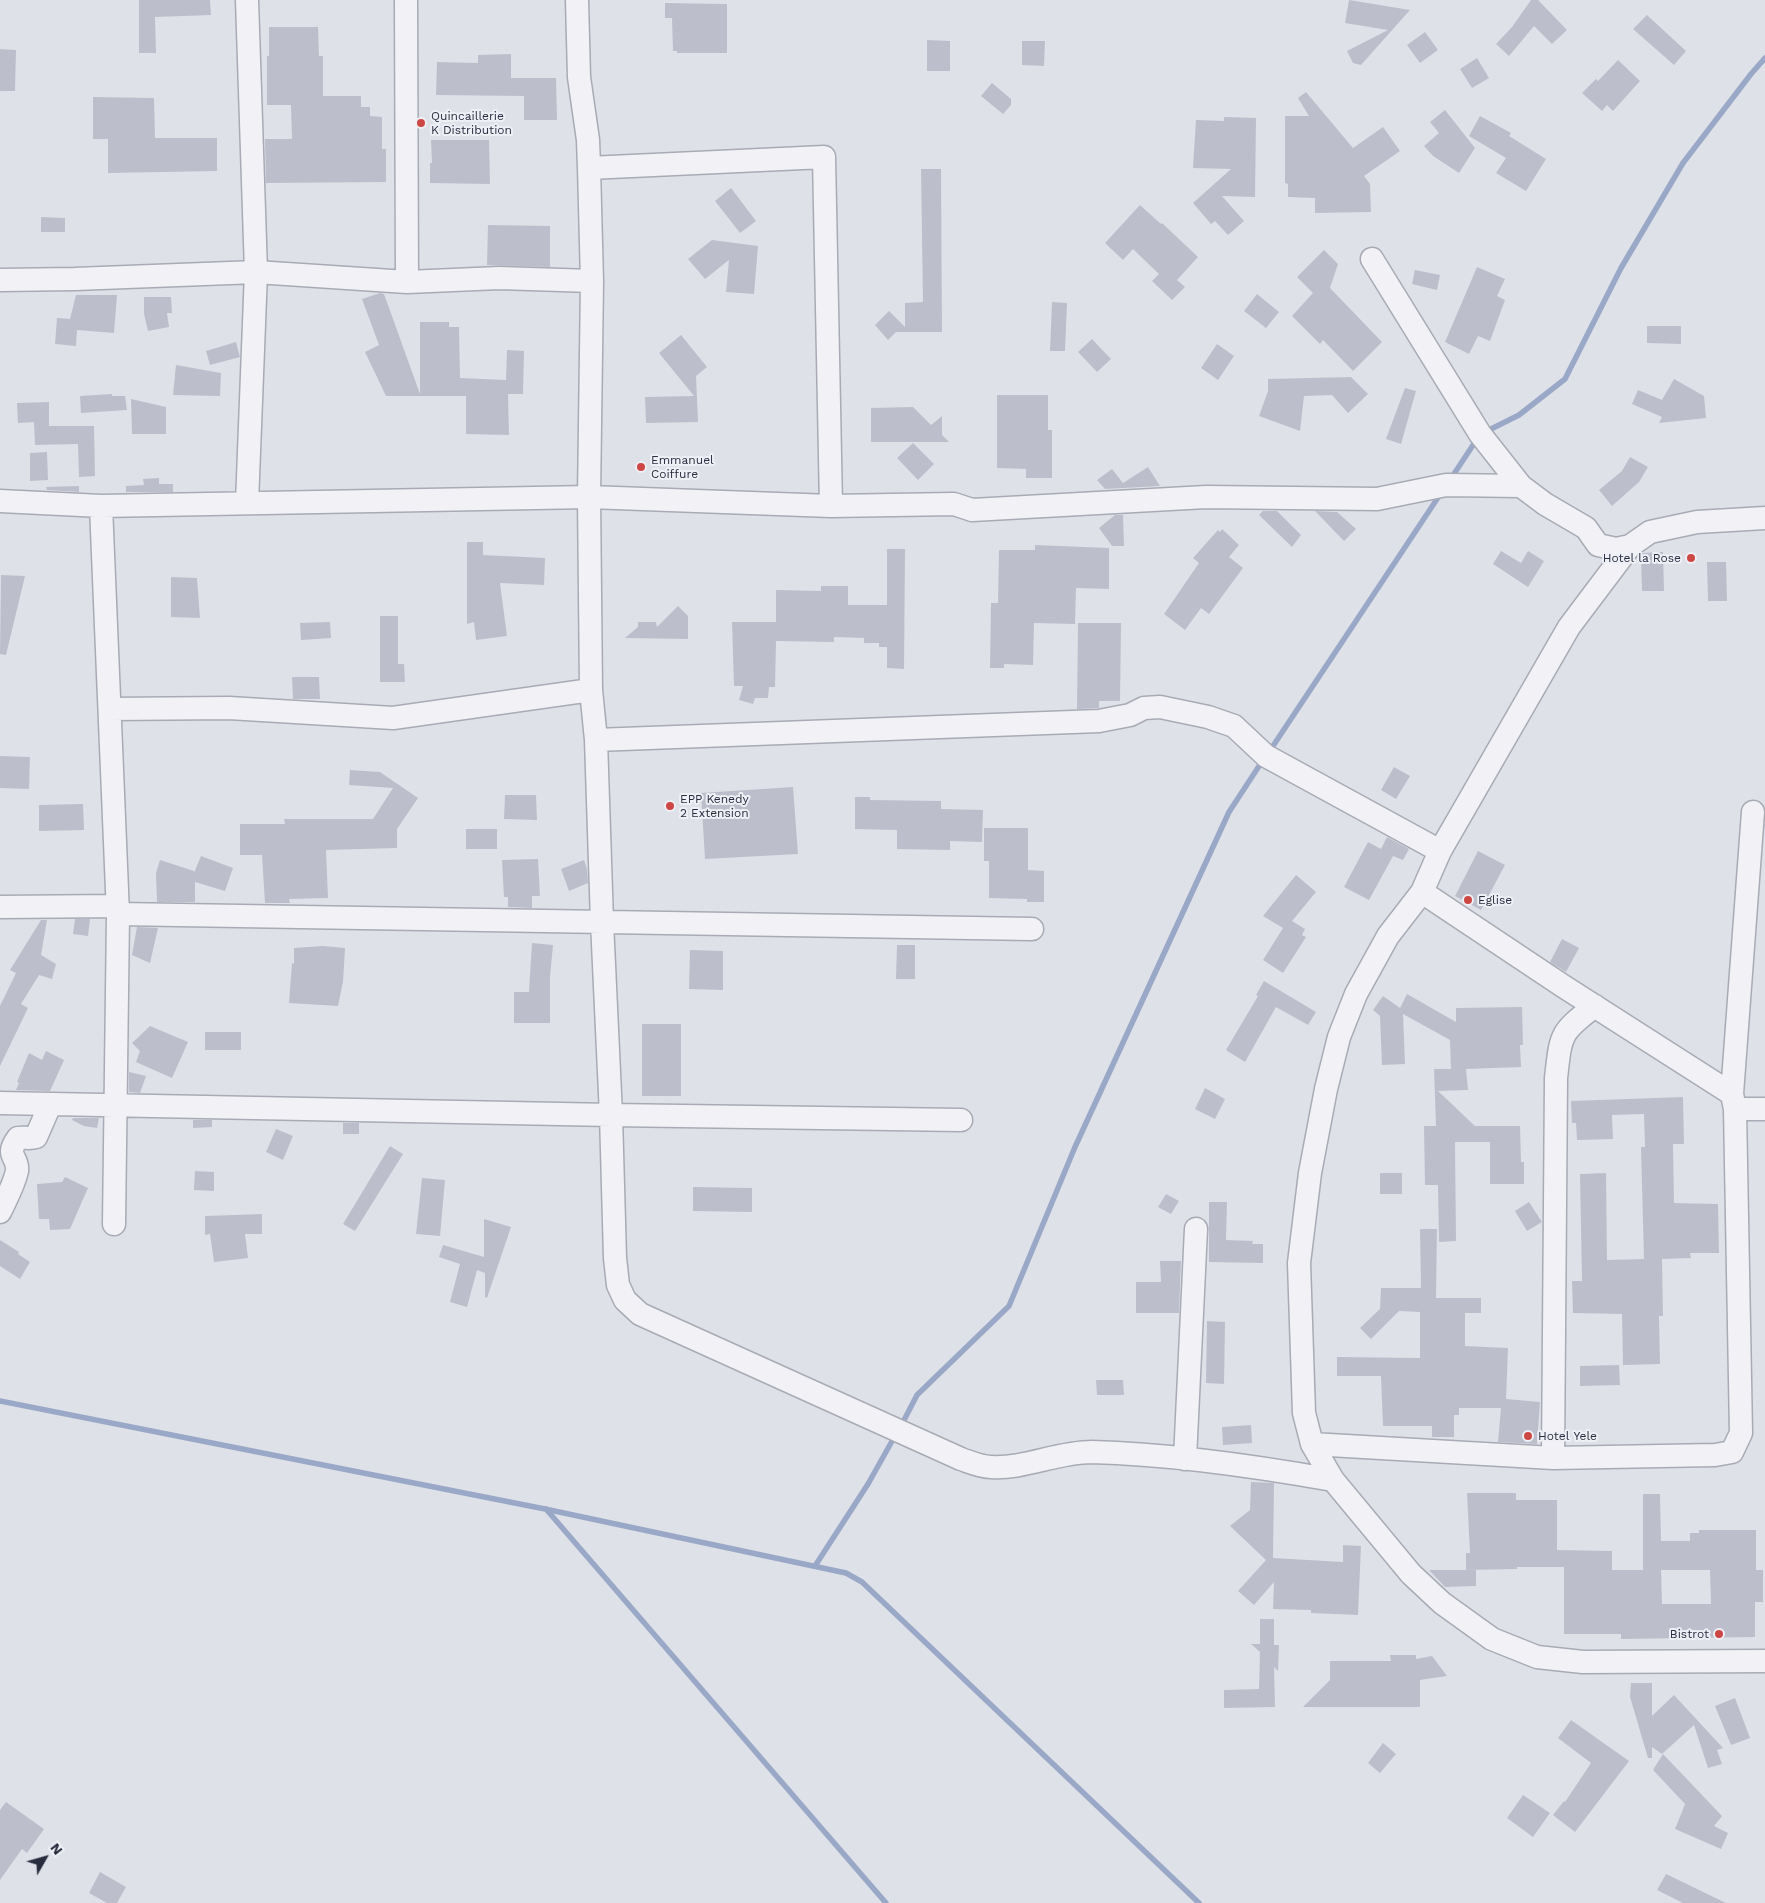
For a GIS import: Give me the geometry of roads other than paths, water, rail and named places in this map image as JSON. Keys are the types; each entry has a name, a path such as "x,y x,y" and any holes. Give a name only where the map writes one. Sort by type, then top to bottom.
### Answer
{"street":[{"path":"246,503 256,272 247,0"},
{"path":"406,0 407,282"},
{"path":"577,0 579,77 588,140 592,281 589,497 591,690 596,740 615,1258 618,1285 625,1300 640,1314 961,1459 989,1467 1018,1465 1061,1455 1090,1452 1185,1459 1282,1471 1332,1480"},
{"path":"589,168 824,157 831,506"},
{"path":"1372,259 1480,434 1521,486 1545,504 1586,528 1598,545 1616,549 1630,546"},
{"path":"0,280 256,272 407,282 499,278 592,281"},
{"path":"0,501 101,506 589,497 831,506 954,504 972,510 1206,497 1376,498 1446,485 1521,486"},
{"path":"101,506 118,910 114,1224"},
{"path":"1765,518 1697,522 1650,532 1630,546 1569,627 1440,851 1422,892 1388,936 1356,994 1339,1037 1326,1088 1310,1172 1299,1264 1304,1413 1312,1444 1332,1480 1411,1574 1442,1603 1492,1639 1537,1658 1583,1662 1765,1661"},
{"path":"110,709 230,708 393,718 591,690"},
{"path":"596,740 1099,721 1130,715 1144,708 1160,707 1208,717 1234,726 1266,756 1440,851"},
{"path":"1312,1444 1553,1458 1715,1455 1732,1452 1741,1433 1734,1102 1753,812"},
{"path":"1422,892 1734,1102 1765,1109"},
{"path":"0,907 602,922 1032,928"},
{"path":"1553,1458 1556,1078 1560,1041 1570,1025 1594,1006"},
{"path":"0,1102 50,1105 960,1120"},
{"path":"0,1212 16,1174 17,1168 11,1154 13,1145 18,1138 32,1139 36,1137 50,1105"},
{"path":"1185,1459 1196,1229"}],"waterway":[{"path":"1485,432 1519,415 1565,379 1621,268 1683,163 1765,58"},
{"path":"1450,480 1477,439"},
{"path":"1269,752 1441,493"},
{"path":"901,1426 917,1395 1009,1306 1075,1147 1229,812 1263,760"},
{"path":"0,1401 545,1509 846,1573 862,1582 1199,1903"},
{"path":"815,1566 868,1484 896,1434"},
{"path":"546,1509 886,1903"}],"place":[{"name":"Quincaillerie K Distribution","path":"421,123"},
{"name":"Emmanuel Coiffure","path":"641,467"},
{"name":"Hotel la Rose","path":"1691,558"},
{"name":"EPP Kenedy 2 Extension","path":"670,806"},
{"name":"Eglise","path":"1468,900"},
{"name":"Hotel Yele","path":"1528,1436"},
{"name":"Bistrot","path":"1719,1634"}]}
